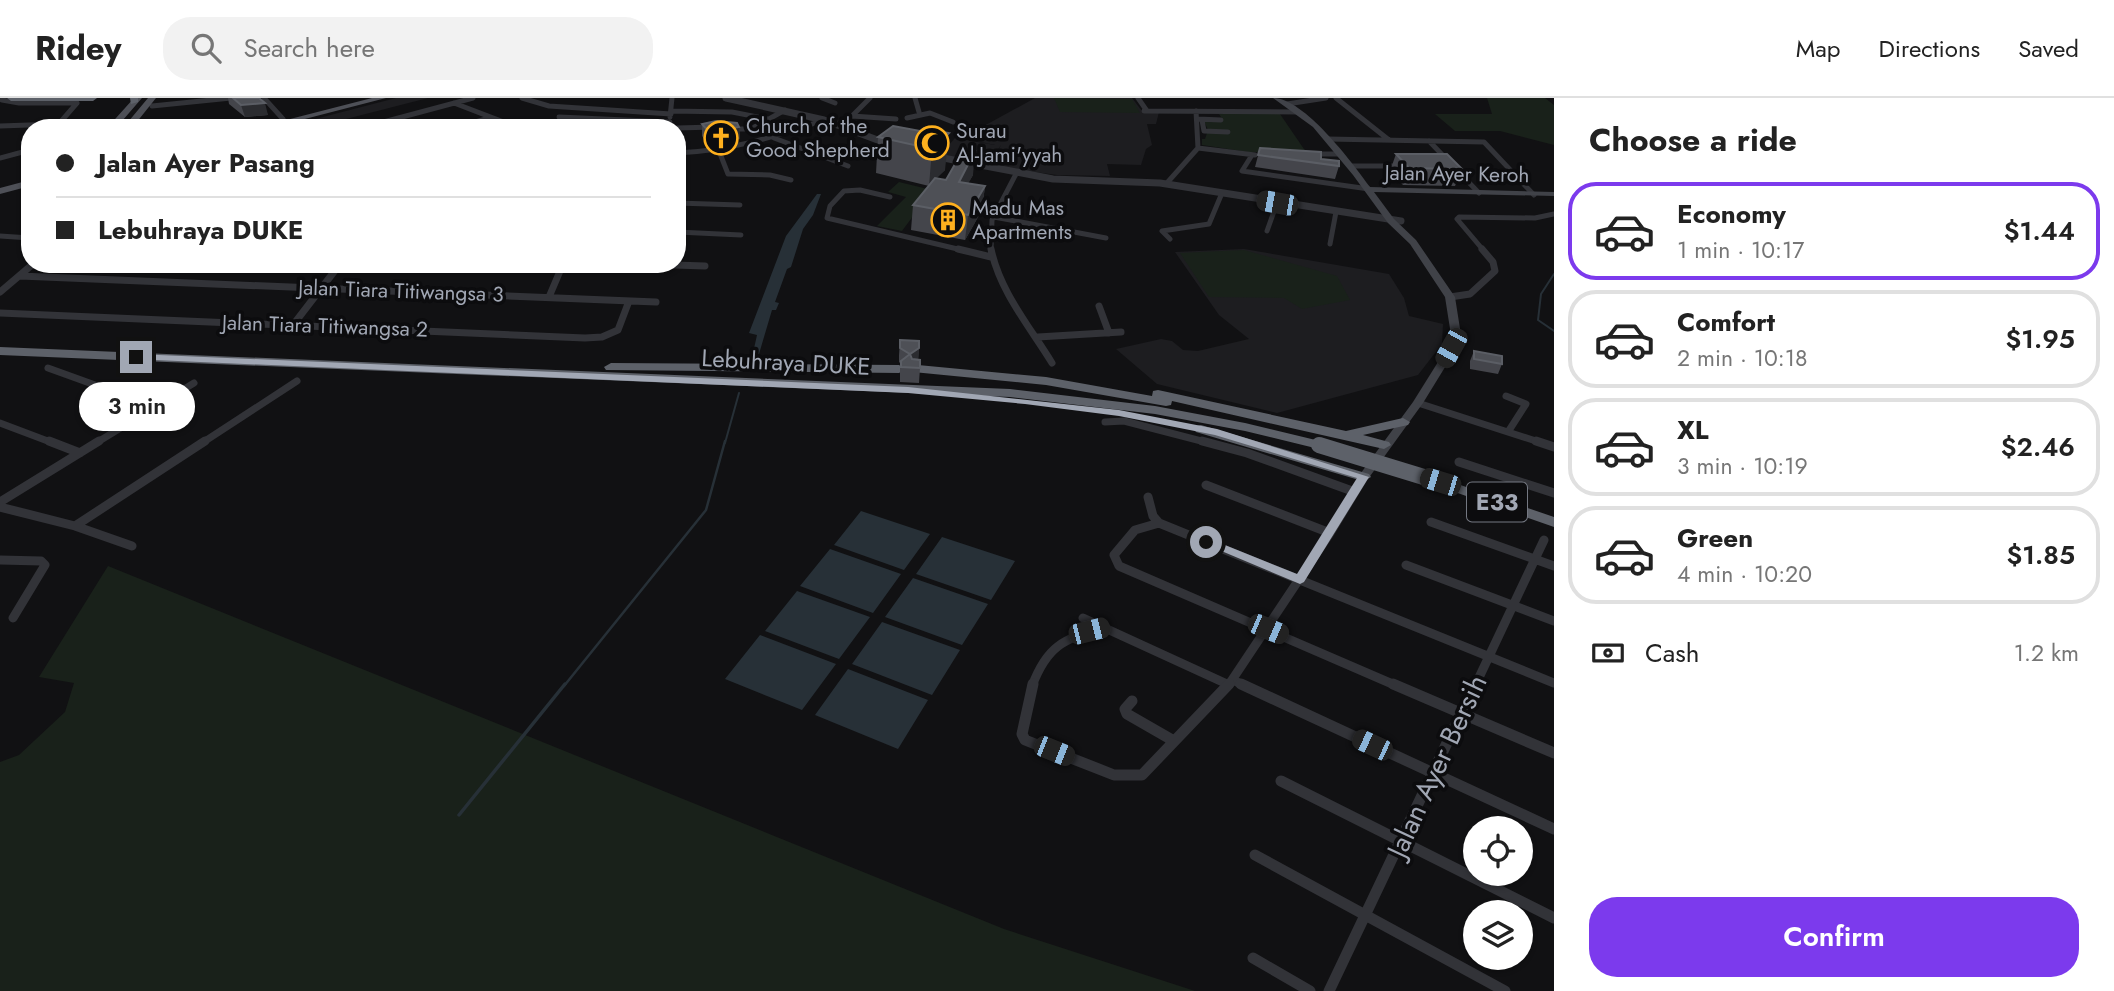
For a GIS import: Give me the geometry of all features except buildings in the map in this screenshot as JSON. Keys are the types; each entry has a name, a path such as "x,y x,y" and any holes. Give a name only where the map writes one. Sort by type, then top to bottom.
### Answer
{"highway":[{"path":"6,99 93,98"},
{"name":"Lebuhraya DUKE","path":"0,344 594,367 899,369"},
{"name":"Lebuhraya DUKE","path":"0,351 1010,393 1156,410 1328,438"},
{"name":"Lebuhraya DUKE","path":"918,369 1046,381 1253,419 1328,438 1444,478 1554,511"},
{"path":"908,390 1025,401 1161,420 1217,432 1364,477"},
{"path":"1328,438 1403,422"},
{"path":"1328,438 1384,445"},
{"name":"Lebuhraya DUKE","path":"1444,478 1554,522"}],"main road":[{"path":"123,119 144,98"},
{"path":"136,119 159,98"},
{"path":"291,119 365,98"},
{"path":"291,119 382,98"},
{"path":"1276,98 1317,120 1375,190 1450,297 1456,335 1452,346 1418,403 1384,445 1364,477"},
{"path":"121,119 136,99"},
{"path":"142,119 152,102"},
{"path":"1287,102 1332,139 1341,154 1355,166"},
{"path":"0,188 21,183"},
{"name":"Jalan Ayer Keroh","path":"1375,190 1554,194"}],"street":[{"path":"182,104 186,98"},
{"path":"152,102 182,104 231,98"},
{"path":"264,98 286,119"},
{"path":"394,119 473,98"},
{"path":"522,98 543,106 671,113 732,112 768,119"},
{"path":"670,119 672,98"},
{"path":"726,98 824,120 898,147"},
{"path":"861,98 870,99"},
{"path":"915,98 919,112"},
{"path":"1138,98 1146,111 1299,112"},
{"path":"1287,102 1326,98"},
{"path":"1336,98 1389,140"},
{"path":"6,99 19,103 77,102 64,119"},
{"path":"837,124 852,116 870,99"},
{"path":"454,103 492,119"},
{"path":"563,107 559,117 587,119"},
{"path":"686,128 746,131 785,110"},
{"path":"1196,111 1204,131 1228,132"},
{"path":"852,116 905,122 919,112 938,115 953,122"},
{"path":"686,152 719,151 774,138 824,120"},
{"path":"1199,120 1221,120"},
{"path":"1166,184 1198,148 1199,120"},
{"path":"0,127 21,127"},
{"path":"774,138 848,166"},
{"path":"1332,139 1484,142 1537,193"},
{"path":"1429,141 1478,192"},
{"path":"1198,148 1261,155"},
{"path":"719,151 728,174 769,175 791,180"},
{"path":"0,158 21,152"},
{"path":"922,153 1016,174 1053,179 1166,184 1398,223"},
{"path":"1300,154 1341,154"},
{"path":"1252,155 1242,171 1375,190"},
{"path":"1355,166 1416,166"},
{"path":"1441,166 1454,166"},
{"path":"1016,174 994,217 989,237 991,257 1015,304 1052,363"},
{"path":"890,197 860,190 844,191 830,206 827,218 991,257"},
{"path":"1170,239 1163,231 1209,224 1222,193"},
{"path":"686,203 740,205"},
{"path":"1267,231 1277,203"},
{"path":"1330,244 1336,212"},
{"path":"1450,297 1464,298 1473,294 1495,271 1493,262 1457,219 1459,217 1535,218 1554,214"},
{"path":"994,217 1106,238"},
{"path":"686,232 741,235"},
{"path":"0,236 21,237"},
{"path":"686,265 705,266"},
{"path":"0,292 23,273"},
{"path":"293,325 333,273"},
{"path":"549,297 559,273"},
{"name":"Jalan Tiara Titiwangsa 3","path":"20,276 656,302"},
{"name":"Jalan Tiara Titiwangsa 2","path":"0,313 602,337 618,330 629,301"},
{"path":"1099,306 1109,333"},
{"path":"1038,337 1121,332"},
{"path":"48,368 156,407"},
{"path":"75,526 297,381"},
{"path":"0,504 194,383"},
{"path":"1506,396 1525,404 1508,432"},
{"path":"1418,403 1554,447"},
{"path":"1105,422 1124,421 1247,453 1355,492"},
{"path":"0,423 80,453"},
{"path":"1459,461 1554,493"},
{"path":"1103,627 1061,641 1038,671 1032,684 1022,734 1026,740 1114,775 1142,775 1230,682 1268,629 1364,477"},
{"path":"1206,485 1330,533"},
{"path":"1148,497 1153,516 1159,523 1554,683"},
{"path":"0,504 132,546"},
{"path":"1431,522 1554,566"},
{"path":"1159,523 1135,530 1114,555 1119,566 1554,753"},
{"name":"Jalan Ayer Bersih","path":"1329,991 1544,540"},
{"path":"0,560 41,561 45,565 13,618"},
{"path":"1406,565 1554,621"},
{"path":"1083,618 1554,829"},
{"path":"1132,701 1125,709 1127,715 1174,741"},
{"path":"1280,780 1554,918"},
{"path":"1255,855 1505,991"},
{"path":"1253,958 1310,991"}],"shaded area":[{"path":"396,98 428,98 346,119 315,119"},
{"path":"1035,98 1132,98 1142,111 1159,112 1156,124 1147,124 1152,145 1146,149 1141,165 1107,164 1110,176 1057,175 1012,169 1001,166 1004,158 999,166 991,165 1001,145 988,164 941,154 955,138 995,145 962,138"},
{"path":"1054,98 1132,99 1140,113 1060,112"},
{"path":"1487,98 1545,98 1554,105 1554,145 1500,131 1455,131 1435,114 1492,114"},
{"path":"1219,114 1280,114 1306,152 1248,152 1202,145 1202,139 1205,139 1208,130 1204,121 1223,120"},
{"path":"899,182 940,192 928,196 902,231 877,226 906,197 888,192"},
{"path":"817,194 821,194 813,215 803,229 791,267 787,269 775,302 779,303 776,310 772,310 759,354 753,353 757,335 749,333 786,236"},
{"path":"1244,249 1389,274 1404,298 1409,316 1443,324 1442,344 1418,375 1277,413 1157,384 1116,349 1161,339 1172,341 1183,350 1198,351 1249,339 1219,315 1175,252"},
{"path":"1244,250 1337,276 1350,300 1302,309 1284,298 1209,297 1180,253"},
{"path":"861,511 930,534 904,570 834,545"},
{"path":"942,537 1015,561 991,600 916,574"},
{"path":"830,549 901,574 873,613 800,586"},
{"path":"108,566 1004,929 1195,991 0,991 0,762 19,755 65,712 74,683 39,677"},
{"path":"913,578 988,604 962,645 885,617"},
{"path":"797,591 870,617 839,659 765,631"},
{"path":"882,622 960,650 932,695 852,664"},
{"path":"760,635 836,664 802,710 725,679"},
{"path":"848,669 928,700 898,749 815,715"}],"waterway":[{"path":"1554,274 1541,294 1538,320 1554,331"},
{"path":"725,443 739,393"},
{"path":"564,686 706,510 725,441"},
{"path":"459,815 565,684"}],"place":[{"name":"Church of the Good Shepherd","path":"721,138"},
{"name":"Surau Al-Jami'yyah","path":"932,143"},
{"name":"Madu Mas Apartments","path":"948,220"}],"route":[{"path":"136,357 908,390 1025,401 1119,413 1217,432 1364,477 1300,580 1206,542"}]}
